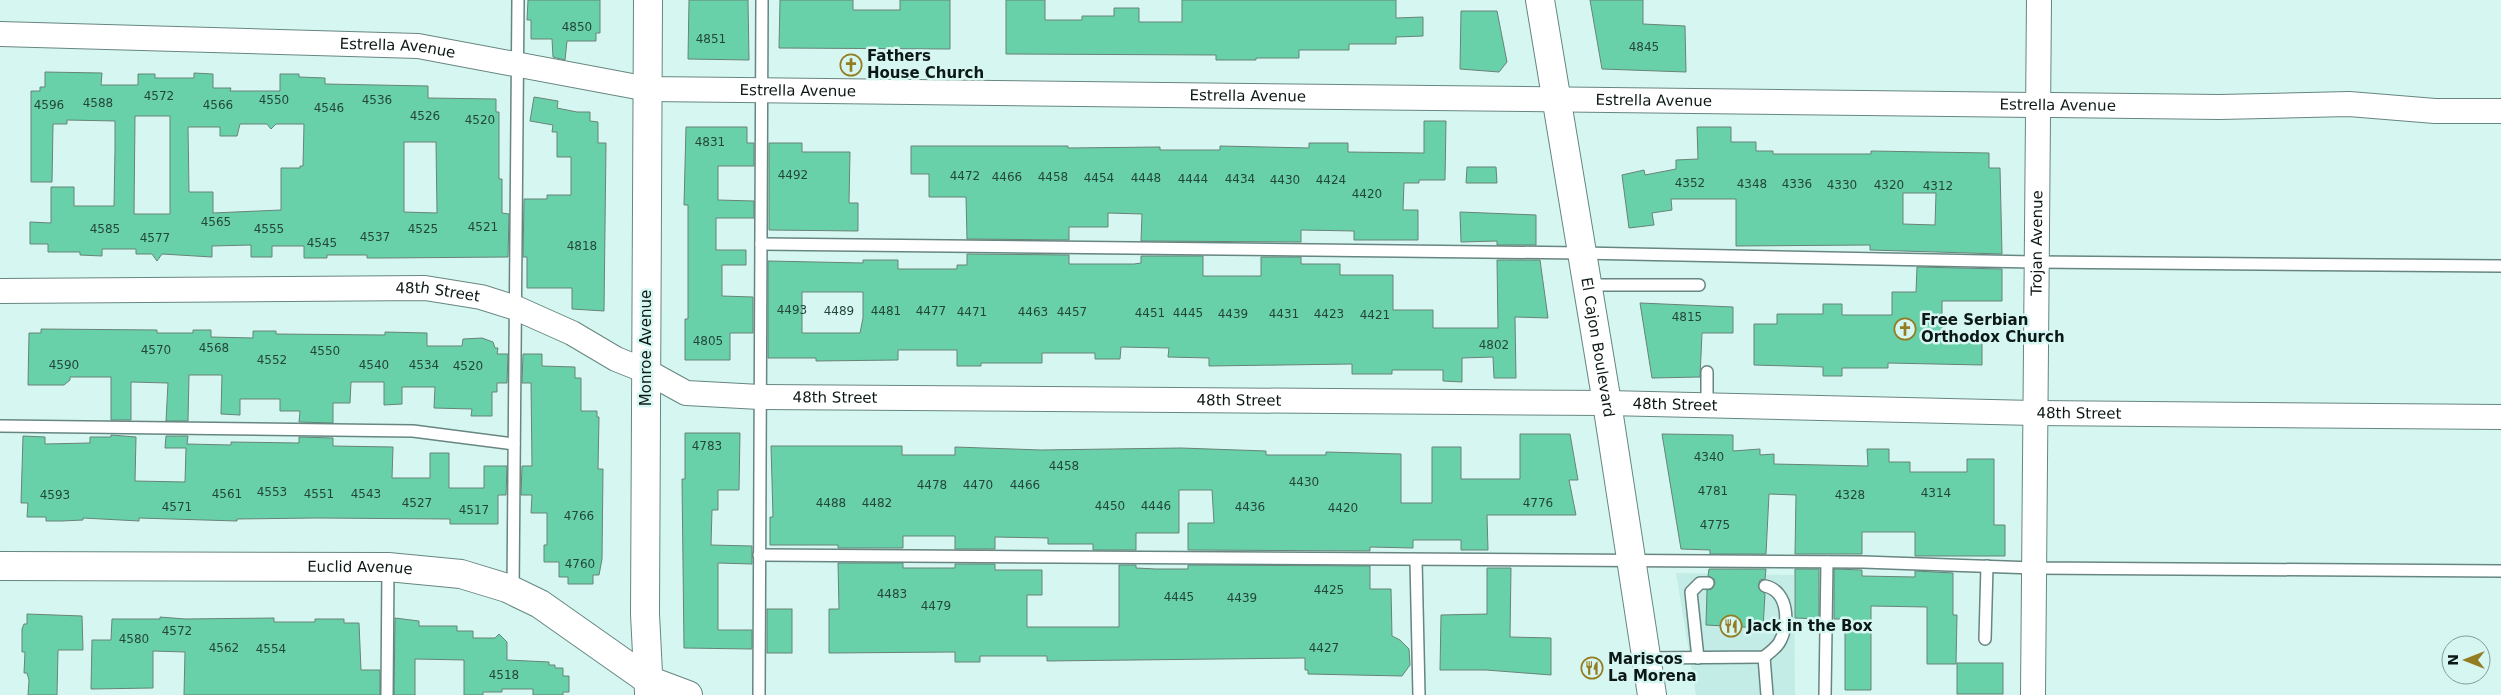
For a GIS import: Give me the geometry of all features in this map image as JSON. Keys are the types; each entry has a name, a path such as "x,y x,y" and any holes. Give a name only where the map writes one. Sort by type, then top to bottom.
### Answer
{"street":[{"name":"Monroe Avenue","path":"648,0 645,614 648,687"},
{"name":"El Cajon Boulevard","path":"1540,0 1607,403 1652,695"},
{"name":"Trojan Avenue","path":"2033,695 2039,0"},
{"name":"Estrella Avenue","path":"0,34 418,46 648,89 2220,106 2349,104 2436,111 2501,111"},
{"name":"48th Street","path":"0,291 425,288 481,297 516,308 572,334 616,359 646,371 686,393 760,397 1707,404 2035,413 2501,417"},
{"name":"Euclid Avenue","path":"0,566 388,567 461,574 513,590 540,604 648,687 688,695"}],"lane":[{"path":"513,590 518,0"},
{"path":"759,695 762,0"},
{"path":"761,244 1581,253 2036,262 2501,266"},
{"path":"1587,285 1699,285"},
{"path":"1707,404 1708,372"},
{"path":"0,426 414,431 514,444"},
{"path":"759,555 1827,562 2034,568 2501,571"},
{"path":"1416,560 1419,695"},
{"path":"1826,695 1827,562"},
{"path":"1986,639 1987,566"},
{"path":"387,695 388,567"},
{"path":"1698,658 1691,592 1700,583 1708,583"},
{"path":"1646,658 1764,657 1779,642 1785,614 1780,593 1765,586"},
{"path":"1764,657 1767,695"}],"shaded area":[{"path":"1676,573 1794,575 1795,695 1696,695"}],"building":[{"path":"528,0 600,0 600,33 596,33 596,41 567,41 565,60 553,57 552,39 531,39 531,20 527,20"},
{"path":"689,0 748,0 749,60 688,59"},
{"path":"780,0 853,0 853,10 900,10 900,0 950,0 950,49 779,48"},
{"path":"1006,0 1045,0 1045,20 1082,20 1082,16 1114,16 1114,8 1139,8 1139,22 1182,22 1182,0 1396,0 1396,18 1423,17 1423,36 1396,37 1396,44 1349,44 1349,50 1299,50 1299,58 1256,58 1256,60 1216,60 1216,55 1006,54"},
{"path":"1590,0 1643,0 1643,24 1685,26 1686,72 1602,69"},
{"path":"1461,11 1497,11 1507,62 1499,72 1460,69"},
{"path":"45,72 102,73 101,85 138,85 138,74 155,74 155,78 194,78 194,73 213,74 213,88 231,88 230,91 280,91 280,74 299,74 299,77 325,78 325,84 428,86 428,98 496,99 496,112 499,112 499,179 502,179 502,213 509,214 508,257 367,258 367,255 327,255 327,258 304,258 304,246 272,246 272,257 251,257 251,245 212,246 212,257 162,254 157,261 152,254 136,254 136,249 102,249 102,256 80,255 80,252 48,252 48,244 30,244 30,222 51,223 51,187 74,187 74,206 114,206 115,121 67,120 67,124 53,124 52,182 31,182 31,91 40,91 40,87 45,87","holes":["135,116 170,116 170,214 134,214","240,124 267,124 271,129 276,124 304,124 303,166 300,166 300,168 281,168 281,210 213,213 213,192 189,192 188,127 220,127 220,136 237,136","404,142 436,142 437,213 404,212"]},
{"path":"534,97 558,101 557,108 577,112 590,112 590,121 598,122 598,143 606,143 604,311 572,309 572,288 527,288 527,257 523,257 524,199 547,199 547,195 571,195 571,157 557,157 557,132 552,132 553,125 530,121"},
{"path":"1424,121 1446,121 1445,180 1419,180 1419,183 1404,183 1403,210 1418,210 1418,240 1354,240 1354,231 1301,230 1301,242 1141,241 1142,214 1108,213 1108,227 1069,227 1069,240 967,239 966,197 929,197 929,174 911,174 911,146 1160,147 1160,150 1220,150 1220,146 1309,148 1309,143 1348,143 1348,152 1424,153"},
{"path":"686,127 747,127 747,143 754,143 754,166 718,166 718,200 754,201 754,218 716,218 716,250 746,250 746,265 722,265 722,296 753,297 753,333 730,333 730,360 685,360 685,319 688,319 688,205 684,205"},
{"path":"1697,127 1731,127 1731,142 1756,142 1756,151 1773,151 1773,154 1871,154 1871,151 1989,153 1989,168 2000,168 2002,254 1870,250 1870,245 1736,246 1736,199 1671,199 1672,210 1652,213 1654,225 1629,228 1622,175 1644,170 1645,175 1676,169 1676,160 1698,159","holes":["1903,193 1936,193 1935,225 1903,224"]},
{"path":"769,143 802,143 802,152 850,152 849,203 858,203 858,231 769,230"},
{"path":"1467,167 1496,167 1497,183 1466,183"},
{"path":"1460,212 1536,215 1536,245 1497,245 1497,241 1461,242"},
{"path":"967,254 1069,255 1069,264 1134,264 1141,263 1141,256 1203,256 1203,276 1261,276 1261,257 1301,257 1301,264 1340,264 1340,275 1393,275 1393,310 1433,310 1433,328 1498,328 1497,260 1540,260 1548,318 1515,317 1516,378 1494,378 1493,357 1462,358 1462,382 1443,381 1443,370 1392,370 1392,374 1352,374 1352,364 1209,366 1209,358 1168,357 1169,348 1121,347 1120,359 1095,359 1095,353 1042,353 1042,363 981,363 981,366 957,366 957,350 898,350 898,360 816,361 816,358 768,358 768,261 863,263 863,260 898,260 898,269 957,269 957,265 967,265","holes":["802,292 863,292 863,318 860,333 802,333"]},
{"path":"1917,267 2002,269 2002,301 1942,301 1942,335 1982,336 1982,365 1888,363 1888,368 1842,368 1842,376 1823,376 1823,367 1754,365 1754,324 1777,324 1777,314 1823,314 1823,304 1842,304 1842,315 1892,315 1892,292 1916,292"},
{"path":"1640,303 1733,307 1733,333 1702,333 1700,377 1652,378"},
{"path":"41,329 157,330 157,333 193,333 193,330 211,330 211,337 253,338 253,331 276,331 276,334 385,335 385,332 427,333 427,346 462,346 463,339 482,338 493,342 495,348 498,348 497,354 508,354 507,383 497,383 497,392 492,392 492,416 471,416 472,409 434,408 435,387 402,387 402,404 384,405 384,382 351,382 350,403 333,403 333,423 299,422 300,411 280,411 280,399 240,399 240,415 221,414 222,375 189,375 188,421 166,421 168,383 131,382 131,420 111,420 111,377 70,377 70,380 64,385 28,385 29,333 41,333"},
{"path":"523,354 542,354 542,366 575,367 575,378 581,378 581,411 597,411 597,417 599,417 598,469 603,469 602,559 599,575 593,575 593,584 568,584 568,577 559,577 559,562 544,562 544,545 547,545 547,513 531,513 532,495 521,495 522,466 532,466 531,383 522,383"},
{"path":"685,433 740,433 739,490 718,490 718,510 712,510 711,545 752,546 752,564 718,563 718,630 752,630 752,649 684,648 682,479 685,479"},
{"path":"1520,434 1570,434 1578,480 1569,480 1576,515 1487,515 1488,550 1461,550 1461,540 1413,540 1413,548 1370,547 1370,551 1188,550 1188,523 1214,523 1212,490 1179,490 1179,533 1136,533 1136,550 1093,550 1093,544 1048,544 1048,538 995,537 995,549 955,549 955,536 903,536 903,548 838,548 838,545 770,545 770,517 773,517 771,446 902,446 902,455 955,455 955,447 1041,450 1181,448 1266,451 1266,455 1326,455 1326,452 1401,454 1401,503 1432,503 1432,447 1461,447 1461,479 1520,479"},
{"path":"1662,434 1733,435 1733,451 1760,449 1760,455 1774,454 1774,464 1868,466 1867,449 1889,449 1889,462 1910,462 1910,472 1967,472 1967,459 1994,459 1994,525 2005,525 2005,556 1915,556 1915,532 1862,532 1862,554 1795,554 1796,495 1769,494 1766,554 1710,554 1710,550 1681,549"},
{"path":"111,435 136,437 135,481 185,482 186,448 165,448 166,436 188,436 187,444 231,445 231,442 299,443 299,437 333,438 333,446 393,447 392,478 430,478 430,453 449,453 449,488 484,488 484,466 507,466 506,495 498,495 498,524 450,524 450,519 316,518 237,519 237,521 139,518 139,521 83,518 83,520 46,521 46,517 27,517 28,503 21,503 23,436 45,437 45,444 90,443 90,437 111,437"},
{"path":"838,563 903,563 903,568 955,568 955,564 995,564 995,570 1042,570 1042,595 1027,595 1027,627 1119,627 1119,565 1136,565 1136,568 1156,569 1188,569 1188,565 1370,566 1370,589 1391,589 1392,636 1400,640 1409,649 1410,665 1402,676 1308,674 1308,670 1305,670 1305,658 1047,661 1047,656 980,656 980,662 955,662 955,652 829,653 829,609 839,609"},
{"path":"1487,568 1511,568 1510,637 1551,638 1551,675 1486,670 1440,670 1441,615 1487,614"},
{"path":"1709,569 1766,569 1765,579 1760,580 1758,587 1765,594 1763,628 1706,625 1707,590 1712,589 1715,583 1714,579 1708,576"},
{"path":"1795,569 1819,569 1819,619 1795,618"},
{"path":"1834,569 1862,570 1862,576 1915,577 1915,571 1953,573 1953,615 1957,615 1956,664 1927,664 1927,607 1871,606 1871,690 1845,690 1845,619 1834,619"},
{"path":"767,609 792,609 792,653 767,653"},
{"path":"27,614 82,616 83,650 58,650 57,695 28,695 29,680 27,673 24,673 25,652 22,652 22,629 24,624 27,624"},
{"path":"160,617 185,619 274,618 274,622 315,622 315,619 344,619 344,623 359,623 361,670 380,670 380,695 184,695 185,652 153,651 153,688 91,689 92,640 111,640 112,619 160,619"},
{"path":"395,618 419,621 419,626 457,626 457,631 473,631 473,638 495,638 499,634 507,642 507,660 549,662 549,665 555,665 555,668 563,668 563,676 569,676 569,692 563,692 563,695 533,695 533,689 502,689 502,692 483,692 483,695 464,695 464,660 415,659 415,695 394,695"},
{"path":"1957,663 2003,663 2003,694 1957,694"}],"place":[{"name":"Fathers House Church","path":"851,65"},
{"name":"Free Serbian Orthodox Church","path":"1905,329"},
{"name":"Jack in the Box","path":"1731,626"},
{"name":"Mariscos La Morena","path":"1592,668"}]}
